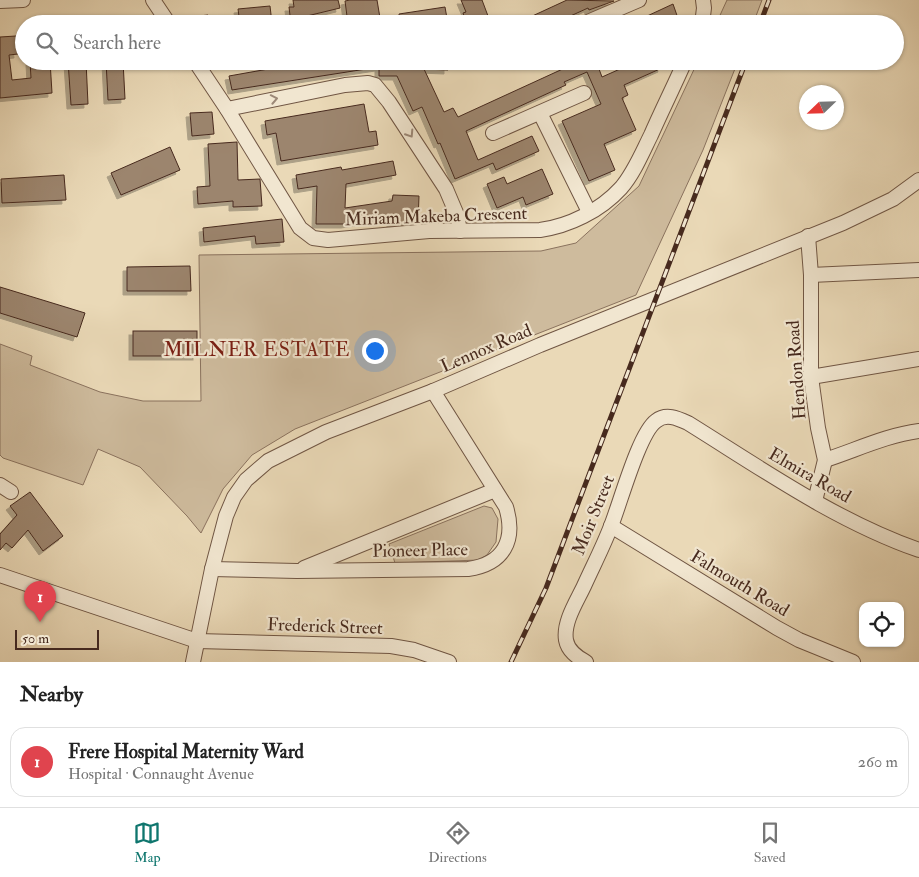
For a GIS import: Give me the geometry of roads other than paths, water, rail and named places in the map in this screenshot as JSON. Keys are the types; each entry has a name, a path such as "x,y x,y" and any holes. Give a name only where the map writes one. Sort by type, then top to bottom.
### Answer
{"street":[{"path":"0,1 23,0"},
{"path":"153,0 163,15"},
{"path":"604,15 638,0"},
{"path":"703,0 703,15"},
{"name":"Miriam Makeba Crescent","path":"201,70 227,108 300,228 313,238 328,240 429,231 540,230 564,225 607,201 630,177 681,70"},
{"path":"227,108 345,85 368,83 374,85 389,102 446,189 455,209 460,230"},
{"path":"494,133 584,93"},
{"path":"540,113 589,212"},
{"name":"Lennox Road","path":"193,662 221,531 234,497 255,470 282,453 326,432 433,391 540,345 723,273 875,209 893,199 919,180"},
{"name":"Hendon Road","path":"808,236 811,275 811,377 818,428 826,460 815,501"},
{"path":"811,275 919,270"},
{"path":"811,377 919,359"},
{"name":"Pioneer Place","path":"212,569 297,571 468,569 487,564 496,558 504,550 509,540 510,529 506,508 433,391"},
{"name":"Moir Street","path":"581,659 569,647 566,640 568,621 611,526 641,444 650,426 663,417 670,416 688,423"},
{"name":"Elmira Road","path":"688,423 815,501 867,529 919,550"},
{"path":"826,460 882,440 908,432 919,431"},
{"name":"Pioneer Place","path":"297,571 495,490"},
{"name":"Falmouth Road","path":"611,526 777,628 799,640 853,662"},
{"name":"Frederick Street","path":"0,575 197,641 391,646 414,650 449,662"}],"railway":[{"path":"763,15 769,0"},
{"path":"511,662 546,588 743,70"}],"place":[{"name":"Frere Hospital Maternity Ward","path":"40,622"}],"district":[{"name":"MILNER ESTATE","path":"257,349"}]}
